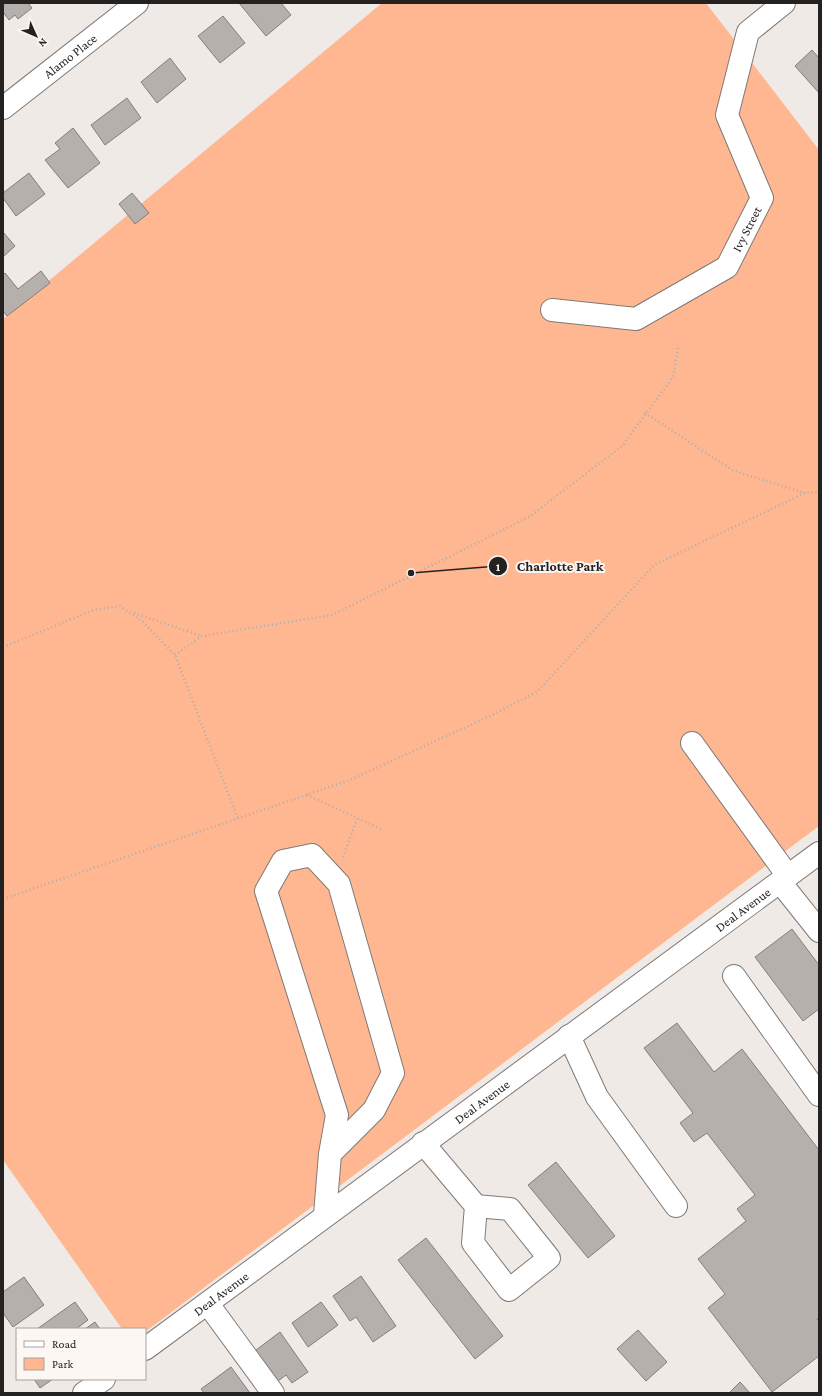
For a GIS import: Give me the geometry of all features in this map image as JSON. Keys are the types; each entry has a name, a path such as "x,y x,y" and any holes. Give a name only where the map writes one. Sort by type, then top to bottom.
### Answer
{"street":[{"name":"Alamo Place","path":"3,108 137,3"},
{"name":"Ivy Street","path":"552,310 636,319 727,267 762,198 727,115 748,32 784,3"},
{"path":"692,743 819,931"},
{"name":"Deal Avenue","path":"146,1348 208,1304 325,1215 819,853"},
{"path":"325,1215 330,1154 337,1115 266,891 283,861 312,855 339,884 393,1073 374,1110 330,1154"},
{"path":"734,976 819,1095"},
{"path":"569,1036 597,1096 676,1206"},
{"path":"423,1143 476,1206"},
{"path":"208,1304 273,1393"},
{"path":"84,1393 103,1380"}],"path":[{"path":"175,655 202,636 332,615 529,517 622,446 673,377 678,348"},
{"path":"645,413 734,471 805,494"},
{"path":"3,899 350,780 488,717 537,692 654,565 805,494 819,492"},
{"path":"3,647 94,610 120,606 142,621 175,655 238,818"},
{"path":"129,612 202,636"},
{"path":"307,795 381,829"},
{"path":"346,863 342,858 357,819"}],"green space":[{"path":"382,3 706,3 819,150 819,826 146,1331 146,1328 121,1328 3,1160 3,319"}],"building":[{"path":"3,3 28,3 32,8 18,19 15,15 9,20 3,12"},
{"path":"239,3 281,3 291,15 266,36"},
{"path":"223,16 245,43 220,63 198,36"},
{"path":"812,50 819,58 819,93 795,66"},
{"path":"170,58 186,79 157,103 141,82"},
{"path":"127,98 141,118 105,145 91,125"},
{"path":"73,128 100,163 68,188 45,160 60,149 55,143"},
{"path":"29,173 45,194 16,216 3,198 3,193"},
{"path":"132,193 149,213 135,224 119,204"},
{"path":"3,232 15,246 3,257"},
{"path":"41,271 50,283 7,316 3,311 3,275 5,273 18,289"},
{"path":"792,929 819,965 819,1009 803,1021 755,957"},
{"path":"677,1023 714,1072 742,1049 819,1150 819,1318 817,1319 819,1321 819,1356 772,1392 708,1308 725,1294 698,1259 746,1221 737,1209 755,1195 707,1133 694,1142 680,1123 693,1113 644,1048"},
{"path":"556,1162 615,1236 588,1258 528,1185"},
{"path":"426,1238 503,1336 475,1359 398,1260"},
{"path":"361,1276 396,1326 373,1342 356,1317 350,1321 333,1296"},
{"path":"24,1277 44,1305 13,1327 3,1313 3,1292"},
{"path":"75,1302 88,1320 77,1328 38,1328"},
{"path":"321,1302 338,1325 308,1347 292,1323"},
{"path":"95,1322 99,1328 86,1328"},
{"path":"638,1330 667,1362 646,1381 617,1349"},
{"path":"280,1332 308,1372 292,1383 286,1375 274,1384 252,1353"},
{"path":"231,1367 250,1393 204,1393 201,1389"},
{"path":"35,1380 52,1380 40,1388"},
{"path":"740,1382 750,1393 729,1393"}],"place":[{"name":"Charlotte Park","path":"411,573"}]}
